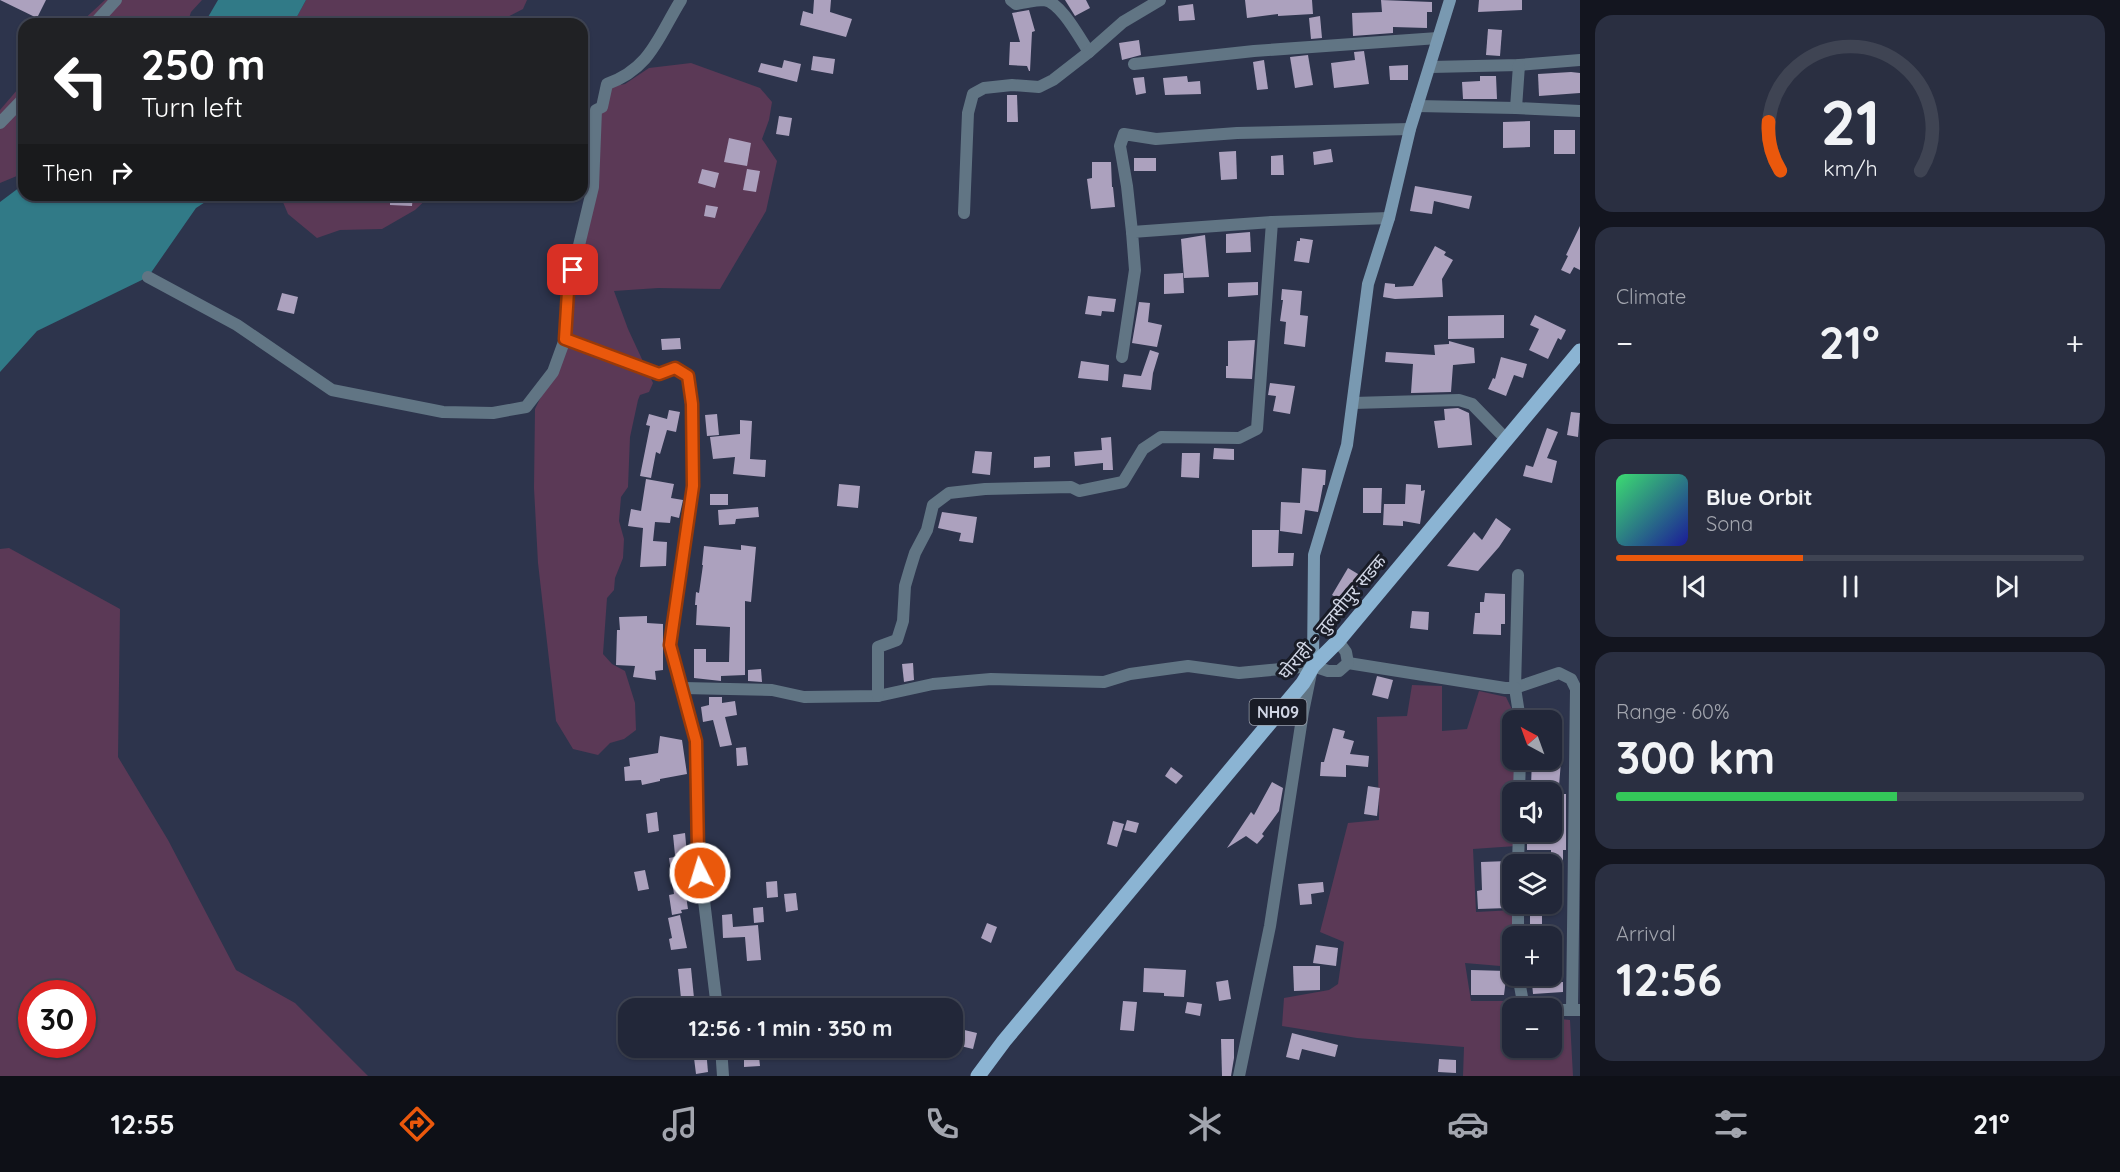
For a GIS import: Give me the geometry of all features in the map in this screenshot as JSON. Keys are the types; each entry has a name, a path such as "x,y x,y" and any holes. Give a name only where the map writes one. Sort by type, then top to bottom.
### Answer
{"main road":[{"name":"घोराही - तुलसीपुर सडक","path":"978,1076 1004,1041 1303,683 1313,666 1338,641 1580,351"}],"street":[{"path":"100,18 116,0"},
{"path":"602,107 607,84 624,78 643,63 681,0"},
{"path":"1011,0 1016,4 1044,0 1053,4 1068,20 1089,52"},
{"path":"964,213 968,113 973,94 984,88 1012,85 1039,87 1053,80 1123,22 1160,0"},
{"path":"1239,1076 1270,926 1313,666 1314,555 1347,445 1368,284 1389,218 1410,129 1450,0"},
{"path":"1134,64 1254,51 1438,38"},
{"path":"1431,67 1519,65 1580,60"},
{"path":"1516,108 1519,65"},
{"path":"0,123 18,104"},
{"path":"1417,106 1580,111"},
{"path":"588,108 602,107"},
{"path":"148,277 237,325 332,390 443,412 493,413 526,407 553,372 565,339 568,291 593,187 596,110 602,107"},
{"path":"1122,357 1135,270 1127,186 1120,146 1124,134 1156,139 1237,133 1410,129"},
{"path":"1132,232 1272,222 1389,218"},
{"path":"878,696 878,647 897,640 903,621 905,586 915,553 927,530 933,505 949,493 985,489 1071,488 1079,490 1124,482 1143,448 1161,437 1239,438 1257,429 1272,222"},
{"path":"565,339 659,374 675,368 688,376 692,404 693,486 670,645 696,741 698,851 716,998"},
{"path":"1353,403 1459,400 1472,404 1506,439"},
{"path":"1518,575 1515,688 1518,710"},
{"path":"1338,641 1346,652 1348,663"},
{"path":"683,688 772,690 804,697 878,696 933,684 991,679 1104,682 1130,674 1188,666 1239,673 1313,666 1328,671 1338,671 1348,663 1515,688 1559,673 1570,679 1576,688 1576,1009"},
{"path":"722,1058 723,1076"}],"shaded area":[{"path":"105,0 202,0 191,12 189,18 86,18"},
{"path":"218,0 306,0 296,18 208,18"},
{"path":"306,0 527,0 523,9 506,18 296,18"},
{"path":"691,63 760,88 772,102 769,120 762,139 777,161 766,211 720,289 658,288 614,291 628,329 653,383 649,392 640,395 630,437 628,487 621,497 619,521 624,539 623,558 615,578 614,590 607,598 603,654 612,664 625,671 635,703 636,730 624,739 610,743 598,755 573,749 556,721 538,563 534,488 535,409 567,343 588,201 598,112 610,87 625,84 649,68"},
{"path":"18,89 18,176 0,183 0,110"},
{"path":"18,188 18,201 207,201 196,208 148,277 37,331 0,372 0,202"},
{"path":"283,201 425,201 415,210 382,229 340,230 317,238 288,214"},
{"path":"9,548 120,609 118,757 168,840 236,970 295,1003 368,1076 0,1076 0,549"},
{"path":"1412,685 1442,686 1442,731 1467,729 1479,691 1506,697 1512,710 1502,710 1502,770 1517,770 1516,782 1502,782 1502,842 1516,842 1516,846 1473,849 1476,912 1502,911 1502,914 1514,914 1513,926 1502,926 1502,966 1465,963 1471,1001 1502,1001 1502,1058 1562,1058 1562,1019 1570,1020 1573,1076 1463,1076 1464,1047 1357,1038 1282,1026 1284,998 1329,990 1338,984 1344,942 1320,932 1348,823 1379,820 1377,717 1407,716"}],"building":[{"path":"0,0 46,0 37,18"},
{"path":"814,0 831,0 830,12 852,19 846,37 800,25 803,11 813,14"},
{"path":"1065,0 1086,0 1090,8 1075,16"},
{"path":"1245,0 1312,0 1313,14 1278,16 1278,14 1247,18"},
{"path":"1381,0 1432,2 1432,12 1427,12 1427,28 1393,27 1393,33 1353,36 1352,13 1382,12"},
{"path":"1479,0 1522,0 1522,10 1478,12"},
{"path":"1193,4 1195,20 1179,21 1178,6"},
{"path":"1029,10 1035,31 1032,32 1030,71 1027,66 1009,65 1010,42 1020,42 1012,13"},
{"path":"1320,16 1322,38 1311,39 1309,18"},
{"path":"1488,29 1502,30 1500,56 1486,55"},
{"path":"1139,40 1141,55 1122,60 1119,43"},
{"path":"1364,51 1369,84 1334,88 1331,63 1355,60 1354,52"},
{"path":"1308,55 1313,85 1295,88 1290,57"},
{"path":"813,56 835,59 833,74 811,70"},
{"path":"784,60 801,64 797,82 758,72 761,63 782,68"},
{"path":"1264,60 1268,89 1257,90 1253,62"},
{"path":"1408,65 1408,80 1390,80 1389,66"},
{"path":"1580,73 1580,93 1539,96 1538,74"},
{"path":"1187,76 1188,82 1200,81 1201,94 1165,95 1163,78"},
{"path":"1480,76 1496,76 1497,99 1463,99 1462,82 1480,81"},
{"path":"1144,77 1146,93 1136,95 1133,78"},
{"path":"1007,95 1017,95 1018,122 1007,122"},
{"path":"779,116 792,118 789,136 776,134"},
{"path":"1530,121 1530,147 1503,148 1503,122"},
{"path":"1554,130 1575,130 1575,154 1554,154"},
{"path":"729,138 751,143 747,166 724,162"},
{"path":"1331,149 1333,162 1314,165 1313,152"},
{"path":"1236,151 1237,179 1221,180 1219,152"},
{"path":"1283,155 1284,175 1271,175 1271,156"},
{"path":"1134,158 1156,158 1156,171 1134,171"},
{"path":"1092,162 1111,162 1115,207 1091,209 1087,179 1092,178"},
{"path":"702,169 719,173 715,188 698,183"},
{"path":"747,169 760,171 756,192 743,190"},
{"path":"1415,186 1472,196 1469,209 1434,201 1432,214 1410,211"},
{"path":"390,201 412,201 412,206 390,205"},
{"path":"706,205 718,207 715,218 704,216"},
{"path":"1580,226 1580,270 1574,267 1570,274 1561,270"},
{"path":"1250,232 1251,252 1226,253 1226,234"},
{"path":"1205,235 1209,277 1184,278 1181,239"},
{"path":"1300,238 1313,240 1309,263 1294,261 1297,241 1300,241"},
{"path":"1435,246 1446,252 1444,255 1453,260 1442,279 1443,297 1395,299 1383,297 1385,283 1395,284 1395,287 1413,286"},
{"path":"1183,273 1184,293 1164,294 1164,274"},
{"path":"1258,282 1258,295 1228,297 1228,283"},
{"path":"1282,289 1302,291 1300,315 1308,316 1305,347 1284,344 1286,322 1280,321"},
{"path":"282,293 298,297 294,314 277,310"},
{"path":"1088,296 1116,299 1114,312 1102,311 1101,316 1085,314"},
{"path":"1139,302 1150,303 1148,322 1162,325 1157,347 1132,343"},
{"path":"1504,315 1504,338 1448,339 1448,316"},
{"path":"1535,315 1566,330 1561,340 1558,338 1548,359 1529,350 1539,329 1530,325"},
{"path":"680,338 681,349 662,350 661,339"},
{"path":"1255,340 1252,379 1226,378 1228,341"},
{"path":"1449,341 1474,348 1475,363 1453,365 1451,392 1411,393 1413,364 1385,362 1386,352 1435,355 1434,345 1449,344"},
{"path":"1150,350 1159,353 1151,390 1122,387 1124,374 1141,376"},
{"path":"1501,357 1527,364 1523,378 1514,375 1506,396 1488,389 1493,378 1495,379"},
{"path":"1081,361 1109,365 1108,381 1078,378"},
{"path":"1270,383 1295,386 1290,414 1273,411 1276,396 1268,395"},
{"path":"1458,408 1469,413 1472,445 1438,448 1434,421 1445,420 1444,409"},
{"path":"669,410 680,412 676,432 667,430 660,454 656,452 651,478 640,476 650,426 646,425 649,414 667,419"},
{"path":"1571,412 1580,413 1578,437 1567,435"},
{"path":"717,414 719,435 707,436 705,415"},
{"path":"740,420 752,421 750,459 766,460 765,477 733,474 735,457 713,459 710,437 740,434"},
{"path":"1547,428 1558,432 1547,458 1557,461 1552,483 1523,476 1526,465 1533,467"},
{"path":"1111,437 1113,470 1103,470 1103,463 1075,466 1074,452 1102,450 1101,438"},
{"path":"1214,448 1234,449 1234,460 1213,459"},
{"path":"975,451 992,452 990,475 972,473"},
{"path":"1182,453 1200,453 1199,478 1181,477"},
{"path":"1050,456 1050,467 1034,468 1034,457"},
{"path":"1302,468 1326,470 1325,485 1323,485 1318,512 1305,510 1302,534 1280,531 1281,502 1300,503"},
{"path":"646,479 674,484 671,498 683,500 679,518 671,516 670,523 655,522 653,541 667,542 666,566 640,567 643,528 628,526 631,509 641,511"},
{"path":"839,484 860,486 858,508 837,506"},
{"path":"1406,484 1421,485 1421,491 1425,490 1420,524 1403,521 1403,526 1383,525 1384,504 1405,504"},
{"path":"1363,488 1382,488 1381,513 1363,513"},
{"path":"710,494 728,494 728,505 710,505"},
{"path":"758,507 759,517 736,519 735,524 719,525 718,510"},
{"path":"942,512 977,517 973,543 959,541 961,533 938,528"},
{"path":"1496,518 1511,529 1478,571 1447,566 1474,532 1482,540"},
{"path":"1252,530 1279,530 1278,553 1294,553 1293,566 1252,567"},
{"path":"741,545 756,547 751,602 745,601 745,675 721,676 721,681 694,678 694,649 706,649 706,662 729,662 730,627 696,625 696,592 699,593 704,546 741,550"},
{"path":"1348,568 1363,577 1347,604 1332,595"},
{"path":"1485,593 1505,594 1505,624 1501,624 1501,635 1473,634 1475,613 1480,613 1480,602 1484,602"},
{"path":"1412,611 1429,612 1428,630 1410,628"},
{"path":"647,616 647,623 663,624 663,670 655,671 656,680 633,677 635,666 616,665 617,630 620,630 619,617"},
{"path":"913,663 914,680 904,682 902,664"},
{"path":"761,669 762,682 748,681 748,670"},
{"path":"1377,676 1393,680 1388,699 1372,695"},
{"path":"709,697 722,697 722,703 735,701 737,715 725,717 732,745 720,747 713,720 703,722 701,707 709,705"},
{"path":"1333,728 1345,731 1343,738 1354,741 1350,754 1369,756 1368,767 1346,765 1346,777 1320,776 1321,762 1324,762"},
{"path":"660,736 682,740 687,774 642,785 641,780 625,781 624,767 630,766 629,758 658,753"},
{"path":"746,747 748,765 737,766 736,748"},
{"path":"1171,767 1183,776 1176,784 1165,776"},
{"path":"1532,770 1560,770 1559,782 1531,782"},
{"path":"1272,782 1283,788 1279,811 1262,834 1264,836 1257,844 1246,836 1227,848 1251,812 1254,815"},
{"path":"1368,786 1380,788 1377,816 1364,814"},
{"path":"1562,794 1566,794 1566,850 1563,850 1563,880 1562,854 1551,854 1551,850 1527,850 1527,842 1562,842"},
{"path":"657,812 659,831 648,833 646,814"},
{"path":"1127,820 1139,823 1136,833 1124,830"},
{"path":"1113,821 1124,824 1117,847 1107,844"},
{"path":"685,833 687,854 675,855 673,835"},
{"path":"680,856 688,909 672,915 669,895 674,894 669,858"},
{"path":"1502,861 1502,908 1478,909 1477,891 1482,890 1481,862"},
{"path":"645,870 649,889 638,891 634,872"},
{"path":"777,881 778,897 767,898 766,882"},
{"path":"1323,882 1324,892 1311,894 1312,904 1300,905 1298,884"},
{"path":"796,893 798,910 786,912 784,894"},
{"path":"763,907 764,922 754,923 753,908"},
{"path":"732,914 733,927 758,925 761,960 747,961 745,937 723,938 722,915"},
{"path":"1530,914 1542,914 1542,926 1530,926"},
{"path":"680,915 687,948 671,950 669,939 672,938 668,918"},
{"path":"987,923 997,927 991,943 981,938"},
{"path":"1316,945 1338,948 1336,966 1313,963"},
{"path":"1293,966 1320,966 1320,990 1294,991"},
{"path":"691,968 694,998 681,998 678,969"},
{"path":"1144,968 1186,970 1184,997 1143,992"},
{"path":"1471,970 1502,971 1502,986 1505,986 1504,995 1471,995"},
{"path":"1228,980 1231,999 1219,1001 1216,982"},
{"path":"1562,982 1563,992 1533,994 1532,986 1562,986"},
{"path":"1123,1001 1137,1002 1134,1031 1120,1030"},
{"path":"1187,1002 1202,1004 1200,1016 1185,1013"},
{"path":"963,1030 977,1033 973,1049 963,1047"},
{"path":"1292,1033 1338,1045 1335,1057 1302,1049 1299,1060 1286,1057"},
{"path":"1221,1039 1234,1039 1231,1076 1222,1076"},
{"path":"694,1058 707,1058 708,1072 696,1074"},
{"path":"744,1058 759,1058 760,1066 744,1067"},
{"path":"1439,1059 1456,1060 1456,1073 1438,1072"}],"route":[{"path":"573,270 568,291 565,339 659,374 675,368 688,376 692,404 693,486 670,645 696,741 700,873"}]}
